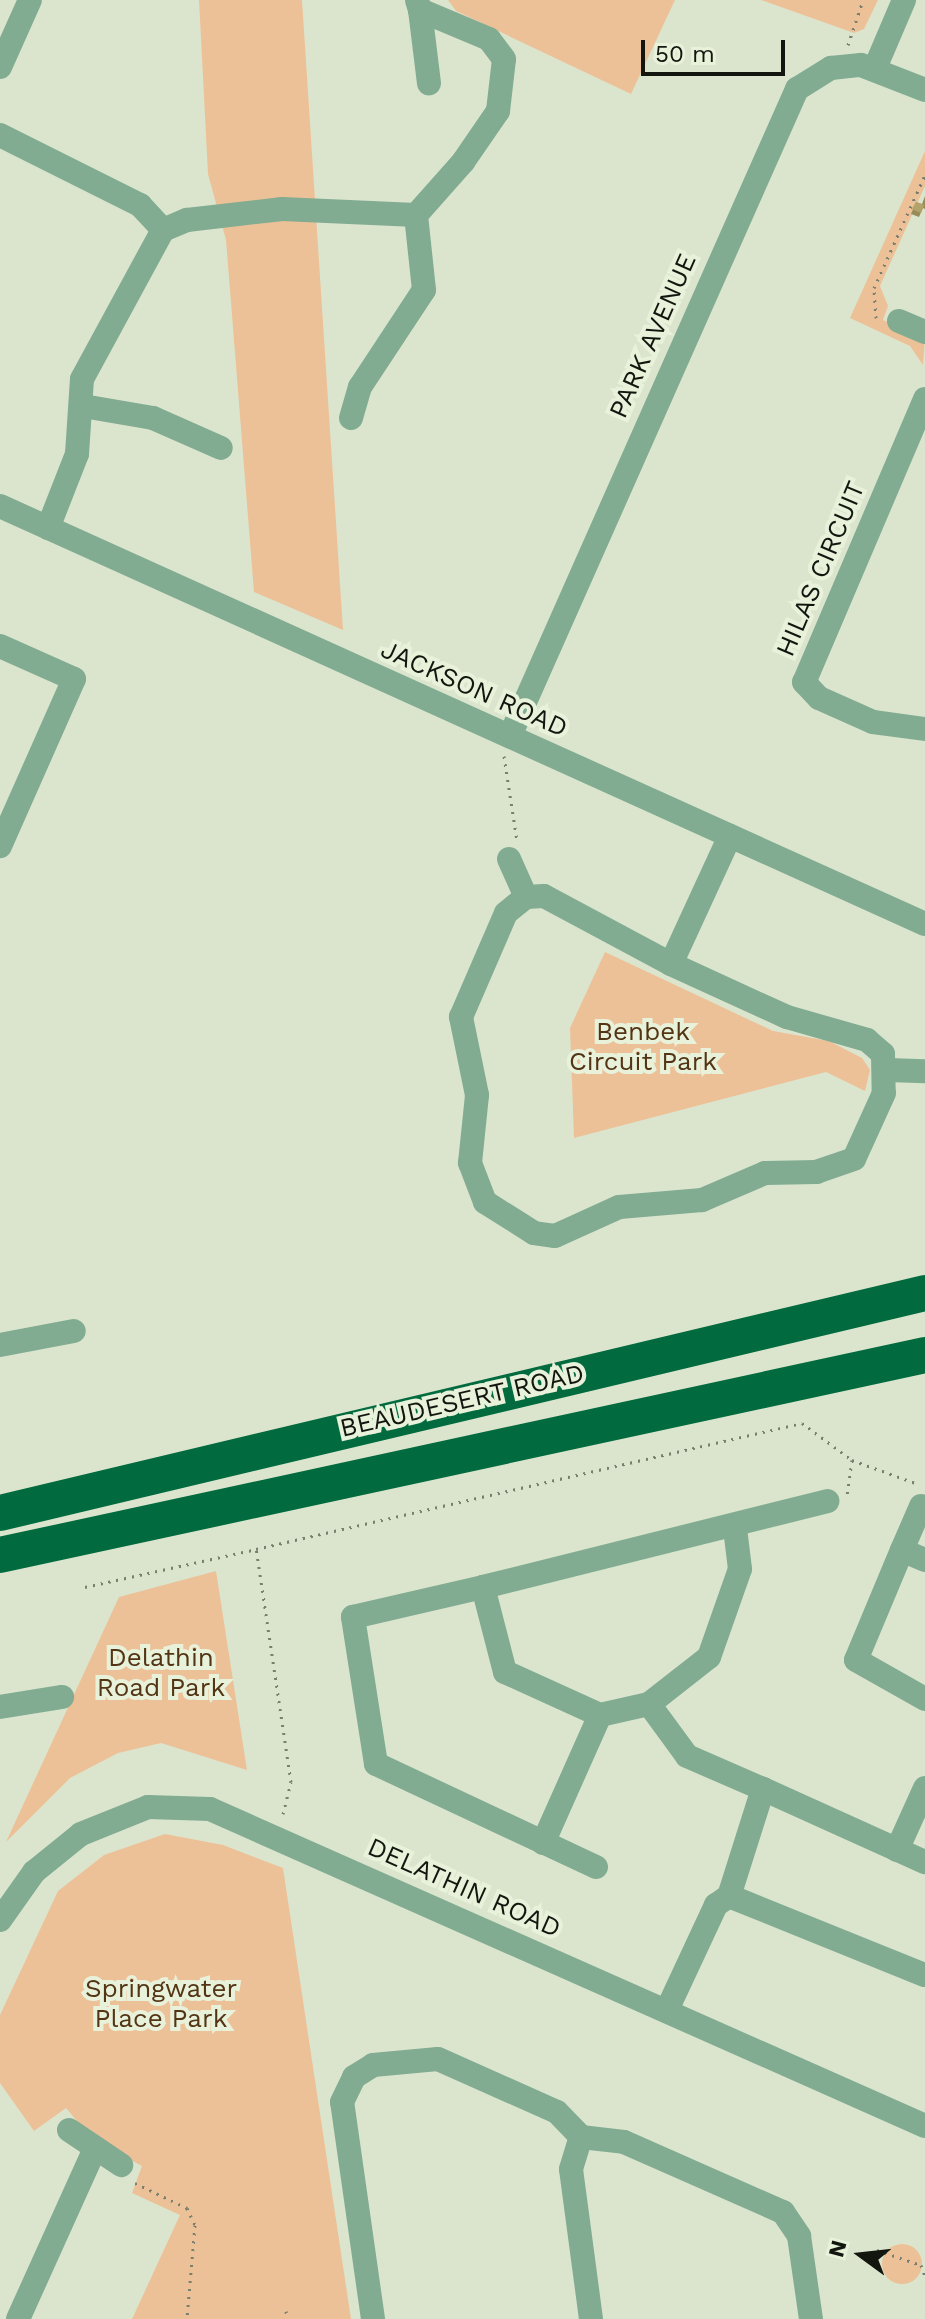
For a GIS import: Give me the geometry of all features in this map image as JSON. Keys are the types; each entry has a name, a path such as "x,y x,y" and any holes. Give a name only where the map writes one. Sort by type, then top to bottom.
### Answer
{"highway":[{"name":"BEAUDESERT ROAD","path":"0,1513 925,1293"},
{"name":"BEAUDESERT ROAD","path":"0,1555 925,1355"}],"street":[{"path":"0,67 30,0"},
{"path":"875,68 904,0"},
{"path":"418,5 429,83"},
{"path":"351,418 360,387 424,290 416,215 498,111 504,83 504,59 489,39 418,5"},
{"name":"PARK AVENUE","path":"510,736 787,106 816,74 846,65 875,68 925,90"},
{"path":"0,135 140,205 163,230"},
{"path":"48,528 77,454 91,359 115,330 163,230 187,220 282,209 416,215"},
{"path":"891,323 925,332"},
{"name":"HILAS CIRCUIT","path":"925,399 804,682 819,698 873,722 925,729"},
{"path":"83,406 153,418 221,448"},
{"name":"JACKSON ROAD","path":"0,506 925,924"},
{"path":"0,846 74,679 2,652"},
{"path":"671,964 730,836"},
{"path":"509,859 526,897"},
{"path":"544,896 586,915 671,964 787,1017 867,1040 888,1070 854,1159 835,1168 765,1173 702,1200 619,1207 555,1236 534,1233 485,1202 474,1183 477,1095 462,1040 461,1017 506,913 526,897 544,896"},
{"path":"888,1070 925,1071"},
{"path":"1,1338 74,1331"},
{"path":"596,1867 387,1773 372,1750 353,1617 735,1528 827,1501"},
{"path":"921,1506 856,1660 925,1699"},
{"path":"483,1587 505,1672 600,1715 649,1704 709,1657 740,1569 735,1528"},
{"path":"902,1550 925,1560"},
{"path":"0,1707 62,1697"},
{"path":"649,1704 687,1756 925,1862"},
{"path":"543,1843 600,1715"},
{"path":"897,1850 925,1788"},
{"path":"667,2010 716,1905 729,1896 763,1789"},
{"name":"DELATHIN ROAD","path":"0,1920 34,1872 81,1834 148,1807 210,1809 925,2126"},
{"path":"729,1896 925,1975"},
{"path":"373,2319 342,2102 354,2077 373,2065 438,2059 557,2112 581,2137 624,2142 783,2212 799,2236 811,2319"},
{"path":"69,2130 93,2153 121,2165"},
{"path":"581,2137 571,2169 591,2319"},
{"path":"18,2319 93,2153"}],"path":[{"path":"846,65 863,0"},
{"path":"891,323 872,309 874,288 925,175"},
{"path":"509,859 521,833 502,763 510,736"},
{"path":"85,1587 808,1427 852,1460 919,1484 921,1506"},
{"path":"827,1501 844,1500 852,1460"},
{"path":"256,1549 291,1782 283,1814"},
{"path":"121,2165 128,2180 187,2208 195,2225 187,2319"},
{"path":"877,2250 921,2265 925,2276"},
{"path":"286,2311 287,2319"}],"green space":[{"path":"199,0 302,0 343,630 254,592 226,240 208,174"},
{"path":"448,0 675,0 631,94 456,11"},
{"path":"761,0 878,0 864,29 854,33"},
{"path":"925,151 925,186 880,286 888,306 883,320 925,339 923,365 910,346 850,318"},
{"name":"Benbek Circuit Park","path":"605,952 773,1031 829,1041 862,1058 870,1070 865,1091 826,1072 574,1138 570,1028"},
{"name":"Delathin Road Park","path":"216,1571 247,1770 161,1743 118,1753 70,1778 6,1842 119,1597"},
{"name":"Springwater Place Park","path":"165,1834 223,1845 283,1868 351,2319 132,2319 180,2215 132,2193 142,2166 92,2139 66,2108 34,2131 0,2083 0,2015 58,1891 104,1855"},
{"path":"902,2244 916,2250 922,2264 916,2278 902,2284 888,2278 882,2264 888,2250"}],"building":[{"path":"916,202 924,205 921,213 912,209"}]}
